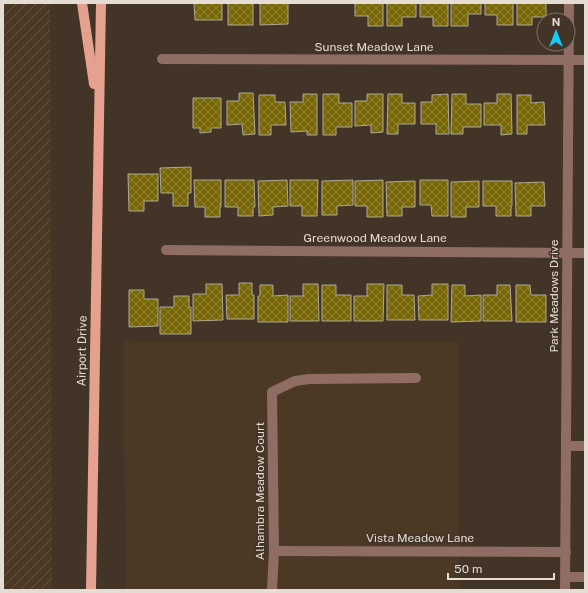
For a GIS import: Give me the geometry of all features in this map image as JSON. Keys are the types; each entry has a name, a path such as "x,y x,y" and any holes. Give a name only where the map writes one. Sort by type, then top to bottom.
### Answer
{"main road":[{"name":"Airport Drive","path":"82,3 99,112"},
{"name":"Airport Drive","path":"91,590 101,3"}],"street":[{"name":"Park Meadows Drive","path":"565,590 566,253 569,60 568,3"},
{"name":"Sunset Meadow Lane","path":"162,59 585,60"},
{"name":"Greenwood Meadow Lane","path":"166,250 585,253"},
{"name":"Alhambra Meadow Court","path":"272,590 274,551 272,392 295,381 309,379 416,378"},
{"path":"566,446 585,446"},
{"name":"Vista Meadow Lane","path":"274,551 566,552"},
{"path":"566,577 585,577"}],"shaded area":[{"path":"3,3 50,3 52,590 3,590"},
{"path":"123,341 459,342 459,590 126,590"}],"building":[{"path":"194,3 222,3 222,20 195,20"},
{"path":"228,3 253,3 253,25 228,25"},
{"path":"260,3 288,3 288,24 260,25"},
{"path":"355,3 383,3 383,26 368,26 368,16 355,16"},
{"path":"387,3 416,3 416,17 402,17 402,26 387,26"},
{"path":"420,3 448,3 448,26 433,26 433,17 420,17"},
{"path":"451,3 481,3 481,14 468,14 468,26 451,26"},
{"path":"485,3 513,3 513,25 497,25 497,15 485,15"},
{"path":"517,3 546,3 546,12 536,12 536,17 532,17 532,25 517,25"},
{"path":"239,93 253,93 255,134 243,135 242,124 227,125 227,101 239,101"},
{"path":"303,94 317,94 317,135 307,135 307,131 291,132 290,102 303,102"},
{"path":"323,94 339,94 339,103 352,103 352,127 336,127 336,135 323,135"},
{"path":"367,94 383,94 383,132 371,133 371,125 355,126 355,101 367,101"},
{"path":"388,94 402,94 402,103 415,103 415,124 398,124 398,134 387,134"},
{"path":"448,94 449,134 436,134 436,124 421,124 421,102 432,102 432,95"},
{"path":"452,94 466,94 466,104 481,104 481,127 463,127 463,134 451,134"},
{"path":"497,94 511,94 512,134 501,135 501,125 484,125 484,103 497,103"},
{"path":"259,95 275,95 275,102 285,102 286,125 271,125 271,135 259,135"},
{"path":"517,95 531,95 531,103 544,102 545,125 527,125 527,134 517,134"},
{"path":"193,98 221,98 221,128 211,128 211,132 200,133 200,128 193,128"},
{"path":"191,167 191,193 188,193 188,206 173,206 173,193 161,193 160,168"},
{"path":"128,174 158,174 158,201 144,201 144,211 129,211"},
{"path":"194,180 221,180 220,217 205,217 205,207 195,207"},
{"path":"225,180 254,180 255,207 253,207 253,216 238,216 238,207 225,207"},
{"path":"287,180 288,206 273,207 273,215 259,216 258,181"},
{"path":"290,180 318,180 317,216 302,216 302,206 290,206"},
{"path":"353,180 353,205 337,206 337,215 322,215 322,181"},
{"path":"383,180 383,217 367,217 367,206 355,206 355,181"},
{"path":"420,180 448,180 448,216 432,216 431,205 420,205"},
{"path":"415,181 415,207 402,207 402,216 387,216 386,182"},
{"path":"479,181 479,207 466,207 466,217 451,217 451,182"},
{"path":"483,181 512,181 511,216 496,216 496,206 483,206"},
{"path":"544,182 545,206 531,206 531,216 516,216 515,183"},
{"path":"239,283 252,283 252,295 254,295 254,319 227,319 226,295 239,295"},
{"path":"206,284 222,284 223,320 193,321 193,294 206,294"},
{"path":"303,284 318,284 319,321 290,321 290,296 303,296"},
{"path":"367,284 384,284 383,321 354,321 354,296 367,296"},
{"path":"432,284 448,284 448,320 419,320 418,296 432,295"},
{"path":"260,285 273,285 273,296 288,295 288,322 258,322 258,296 260,296"},
{"path":"322,285 336,285 336,295 351,295 351,321 322,321"},
{"path":"387,285 402,285 402,295 414,295 415,320 387,320"},
{"path":"452,285 465,285 465,296 481,295 481,321 451,322"},
{"path":"497,285 510,285 512,321 483,321 483,295 497,295"},
{"path":"516,285 530,285 531,295 546,295 546,322 516,322"},
{"path":"129,290 144,290 144,299 158,299 158,326 129,327"},
{"path":"174,296 189,296 189,307 191,307 191,334 160,334 160,307 174,307"}]}
